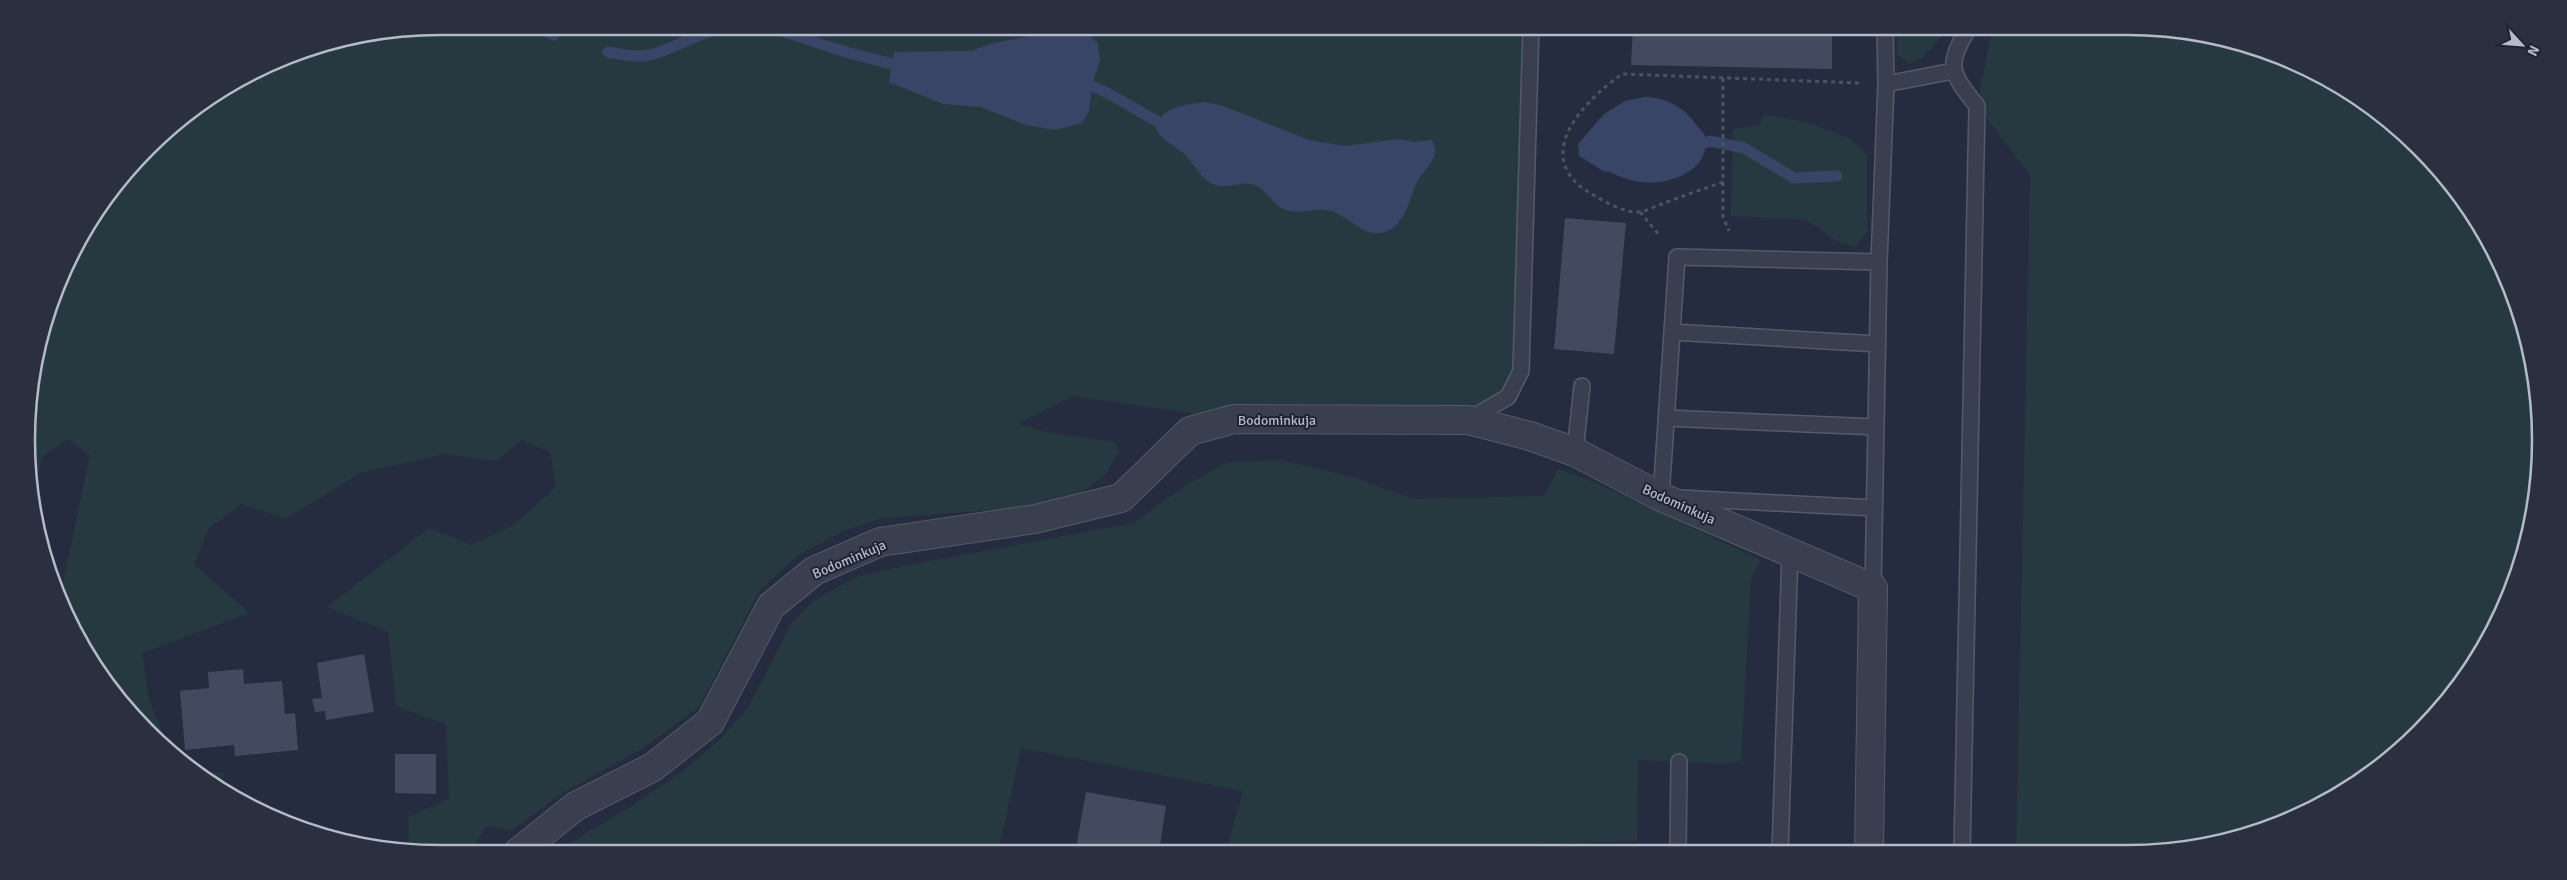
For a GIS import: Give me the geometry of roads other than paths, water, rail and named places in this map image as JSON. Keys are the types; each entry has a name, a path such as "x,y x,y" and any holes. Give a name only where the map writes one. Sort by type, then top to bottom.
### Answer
{"street":[{"name":"Bodominkuja","path":"527,845 576,806 654,767 710,722 770,606 814,571 880,542 1036,519 1121,498 1190,431 1234,419 1468,420 1530,436 1574,452 1661,498 1874,588"},
{"path":"1869,845 1874,588"}],"lane":[{"path":"1468,420 1508,397 1521,371 1531,35"},
{"path":"1874,588 1879,262 1886,84 1886,35"},
{"path":"1962,845 1977,106 1959,83 1953,71 1955,50 1964,35"},
{"path":"1886,84 1953,71"},
{"path":"1874,508 1661,498 1677,257 1879,262"},
{"path":"1672,332 1878,344"},
{"path":"1574,452 1582,386"},
{"path":"1666,418 1876,427"},
{"path":"1780,845 1790,553"},
{"path":"1678,845 1680,762"}],"water":[{"path":"1034,35 1089,35 1098,43 1100,59 1092,86 1089,111 1082,123 1055,130 1026,125 980,107 943,104 889,82 894,52 971,51 990,44"},
{"path":"1645,97 1666,101 1678,107 1689,116 1703,133 1705,149 1701,160 1693,168 1683,175 1672,179 1647,183 1618,176 1608,171 1605,172 1579,156 1578,144 1604,114 1625,101"},
{"path":"1205,102 1223,106 1309,140 1345,146 1399,139 1414,142 1432,140 1435,146 1434,157 1417,182 1407,209 1400,221 1389,230 1373,233 1331,211 1297,212 1281,208 1256,185 1217,186 1208,181 1180,150 1160,135 1155,126 1159,119 1169,110"}],"waterway":[{"path":"608,52 632,56 651,55 700,35"},
{"path":"794,35 892,64"},
{"path":"1092,86 1157,121"},
{"path":"1705,143 1710,141 1744,148 1794,178 1837,176"}]}
